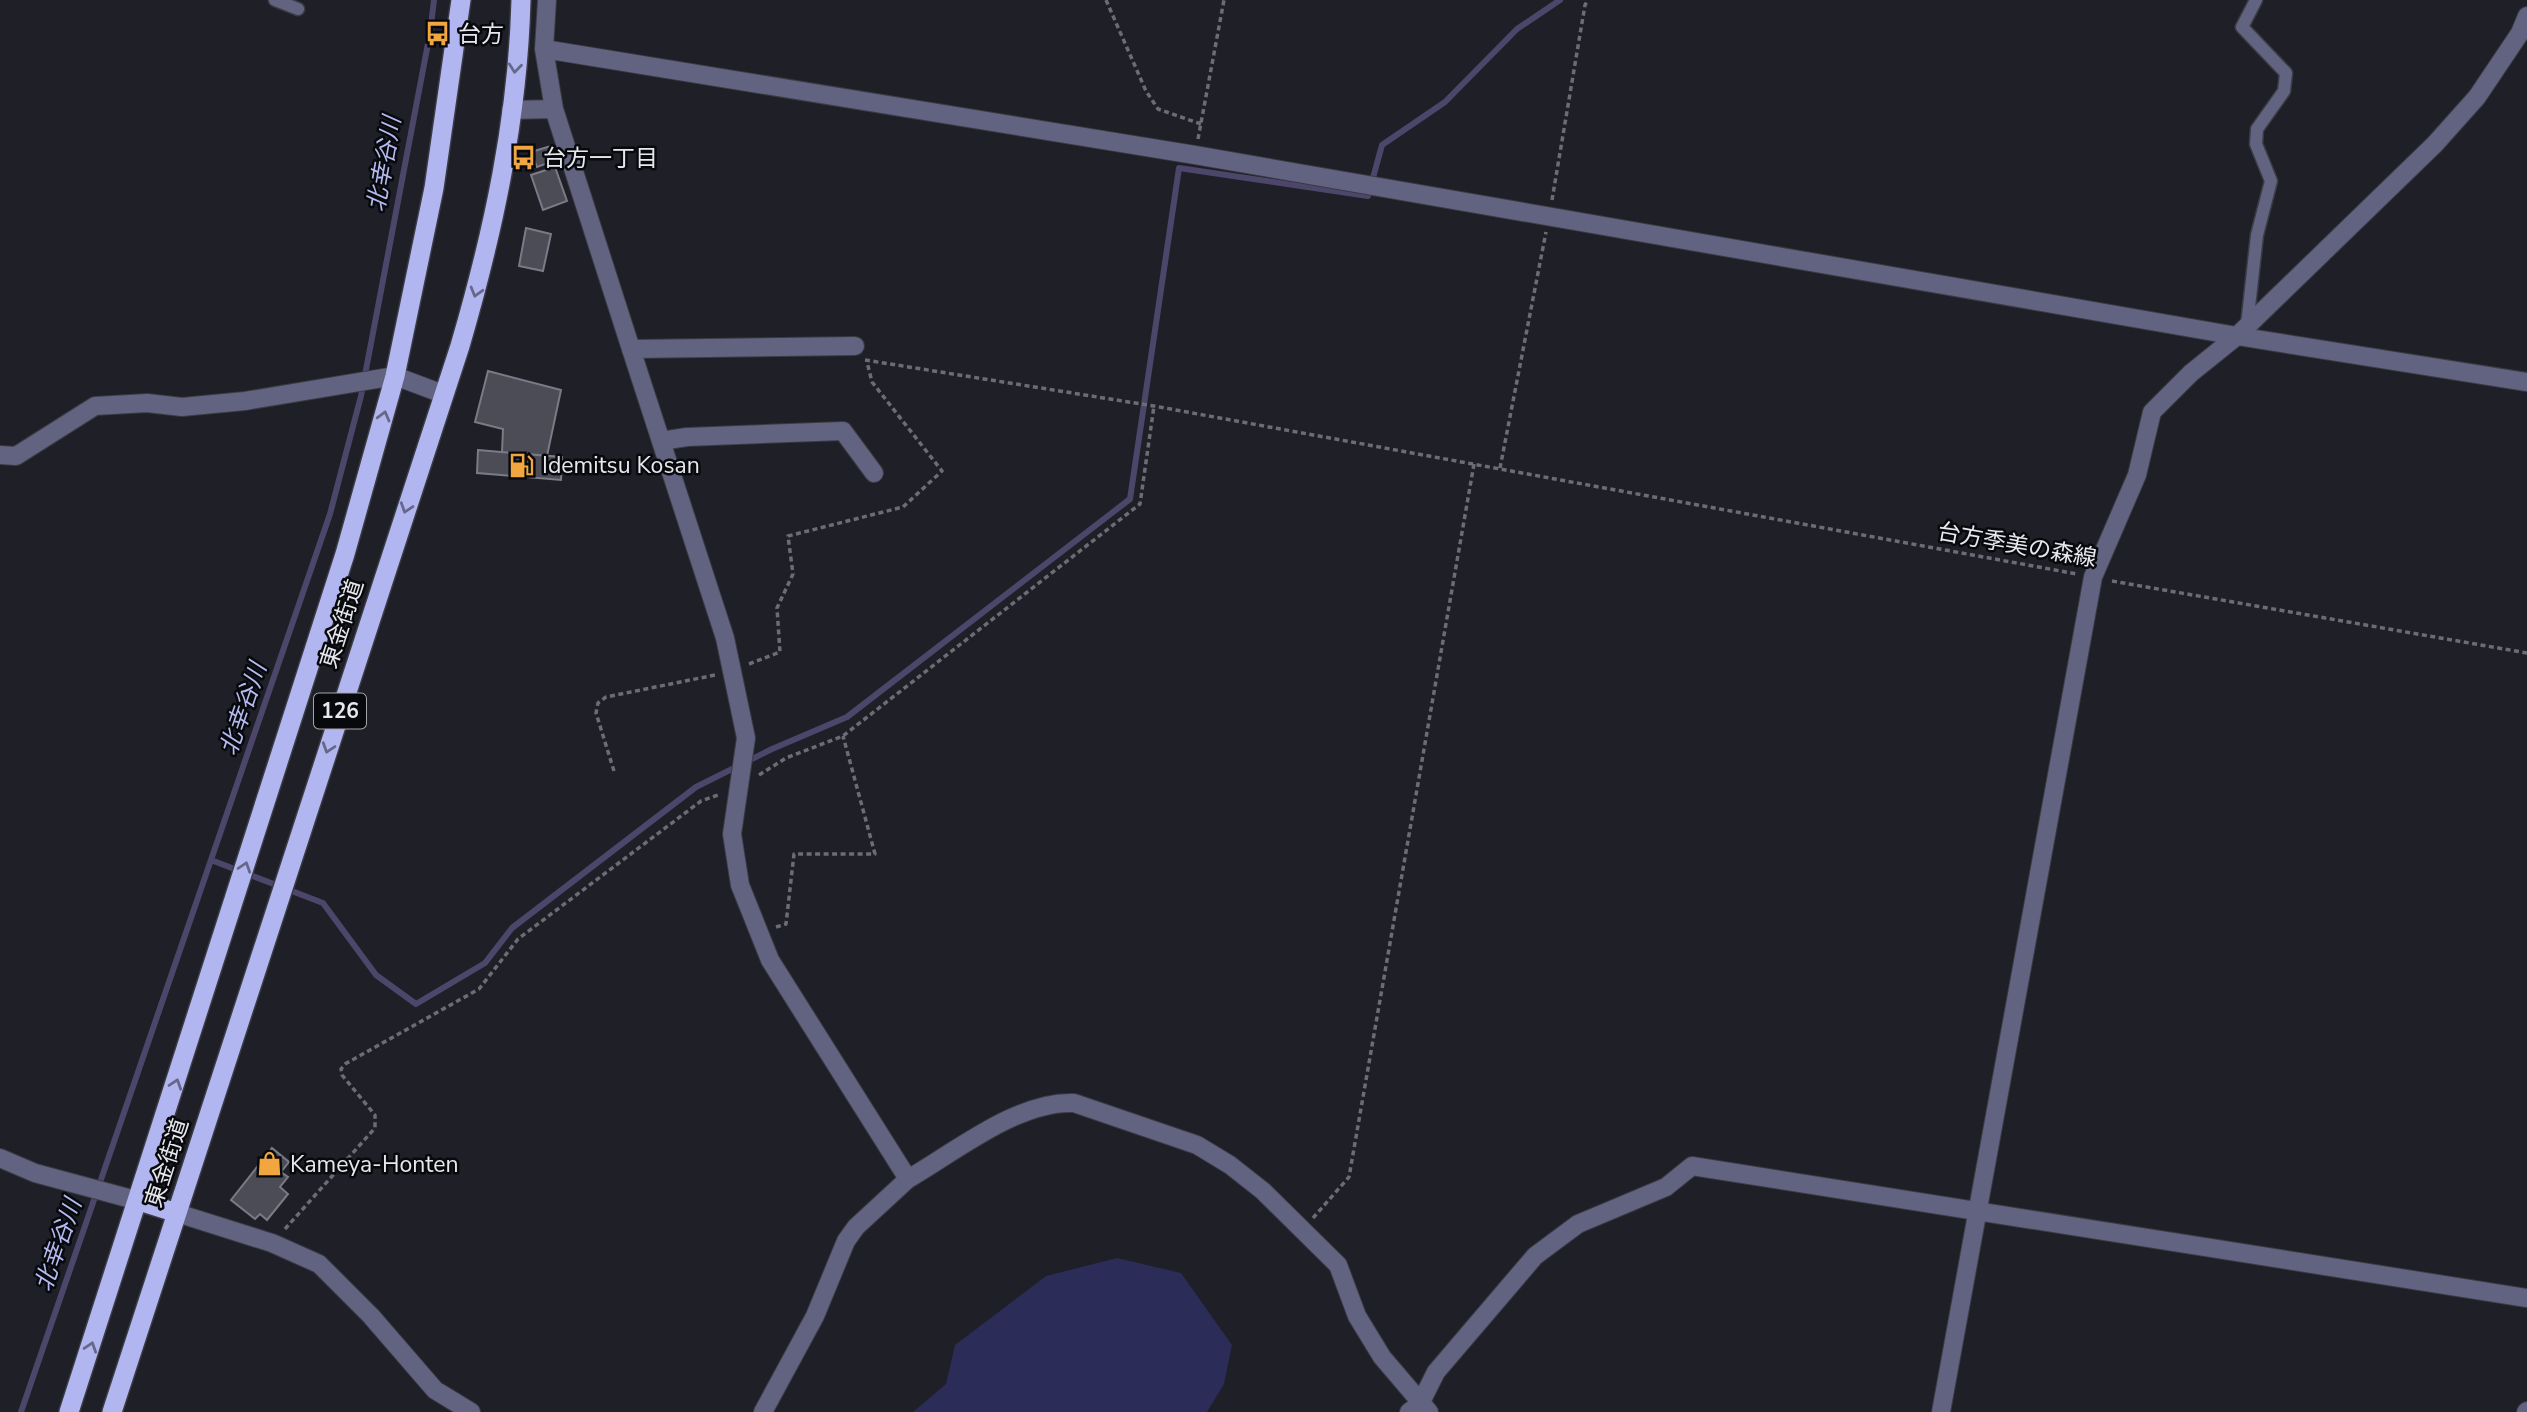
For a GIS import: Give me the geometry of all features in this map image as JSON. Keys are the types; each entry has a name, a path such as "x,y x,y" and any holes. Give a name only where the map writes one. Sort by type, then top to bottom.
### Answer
{"highway":[{"name":"東金街道","path":"69,1412 345,554 395,376 433,188 461,0"},
{"name":"東金街道","path":"112,1412 467,321 495,214 511,110 521,0"},
{"path":"139,1201 177,1213"}],"street":[{"path":"547,0 544,49 554,109 724,638 732,671 746,738 732,834 735,865 757,932 777,971 908,1179"},
{"path":"1941,1412 2094,577 2137,475 2152,412 2191,373 2242,331 2435,144 2477,97 2520,33 2527,16"},
{"path":"544,49 1195,155 1549,219 2242,331 2527,382"},
{"path":"511,110 554,109"},
{"path":"631,349 855,346"},
{"path":"0,455 16,456 94,406 194,406 245,401 395,376 443,394"},
{"path":"661,441 687,437 843,431 874,473"},
{"path":"763,1412 815,1316 846,1241 856,1227 908,1179 1035,1107 1057,1102 1074,1102 1197,1145 1230,1165 1338,1265 1357,1315 1375,1347 1420,1409"},
{"path":"0,1158 35,1174 139,1201"},
{"path":"1420,1409 1436,1372 1535,1256 1578,1224 1666,1187 1692,1166 2527,1298"},
{"path":"177,1213 272,1243 319,1264 371,1316 435,1391 471,1412"}],"lane":[{"path":"275,0 298,9"},
{"path":"2242,331 2257,235 2271,181 2256,144 2257,129 2284,91 2286,73 2242,27 2256,0"}],"path":[{"path":"1106,0 1146,91 1158,109 1201,124"},
{"path":"1195,155 1224,0"},
{"path":"1500,468 1549,219 1584,2 1588,0"},
{"path":"614,771 596,713 598,703 606,697 732,671 780,652 777,608 793,575 788,536 903,507 942,471 872,382 867,362 855,346"},
{"name":"台方季美の森線","path":"867,362 1154,406 2527,653"},
{"path":"272,1243 375,1128 375,1115 342,1075 341,1069 345,1064 462,1002 479,989 518,939 701,801 739,788 786,758 843,736 1140,504 1154,406"},
{"path":"1303,1230 1349,1177 1474,464"},
{"path":"757,932 786,924 794,854 875,854 843,736"}],"shaded area":[{"path":"1117,1258 1181,1273 1232,1345 1224,1384 1207,1412 913,1412 946,1384 955,1345 1046,1276"}],"building":[{"path":"551,146 556,160 537,167 531,152"},
{"path":"555,167 567,201 543,210 531,175"},
{"path":"526,228 551,234 543,271 519,266"},
{"path":"488,371 561,390 547,456 502,452 503,429 475,422"},
{"path":"478,450 562,457 561,480 477,473"},
{"path":"272,1148 289,1162 281,1172 288,1177 280,1187 288,1194 267,1220 260,1214 255,1219 231,1200"}],"waterway":[{"name":"北幸谷川","path":"21,1412 330,514 361,396 434,0"},
{"path":"211,860 323,903 376,975 416,1004 485,963 512,928 696,787 772,749 847,717 1130,499 1179,168 1368,196 1382,145 1445,102 1517,29 1560,0"}],"place":[{"name":"台方","path":"438,34"},
{"name":"台方一丁目","path":"523,158"},
{"name":"Idemitsu Kosan","path":"522,465"},
{"name":"Kameya-Honten","path":"270,1164"}]}
